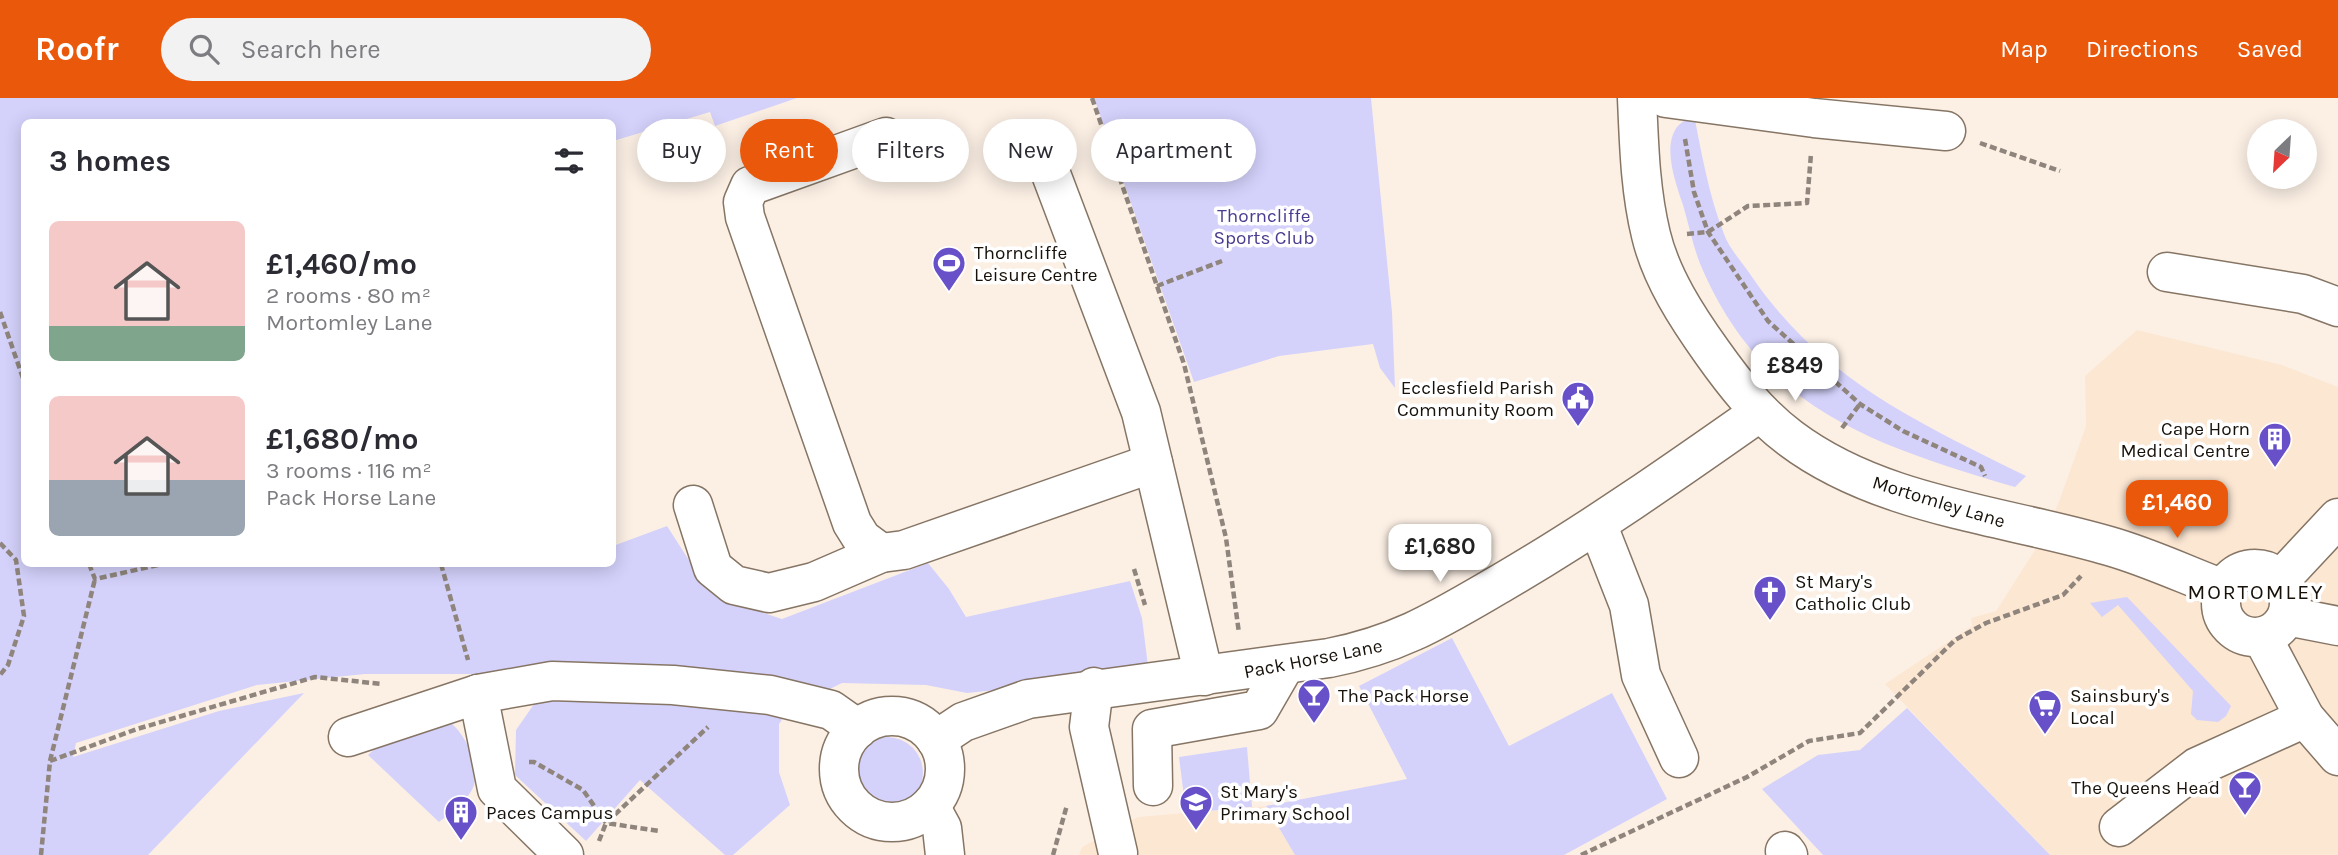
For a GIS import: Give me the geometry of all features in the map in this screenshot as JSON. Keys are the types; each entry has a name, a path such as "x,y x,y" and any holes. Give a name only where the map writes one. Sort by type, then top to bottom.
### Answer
{"street":[{"name":"Mortomley Lane","path":"1637,98 1642,191 1652,238 1672,290 1731,379 1760,412 1800,444 1875,483 1942,506 2110,546 2223,589"},
{"path":"1672,99 1814,118 1946,131"},
{"path":"852,149 750,186 743,202 744,217 852,523 862,539 881,553"},
{"path":"1054,182 1141,412 1204,676"},
{"path":"2167,272 2303,294 2338,307"},
{"name":"Pack Horse Lane","path":"936,740 963,722 1028,699 1094,687 1244,672 1369,651 1414,634 1598,526 1760,412"},
{"path":"693,505 713,568 734,585 769,593 814,582 881,553 904,551 1153,463"},
{"path":"2280,580 2338,518"},
{"path":"1598,526 1613,558 1621,611 1641,675 1679,758"},
{"path":"2338,626 2275,627 2251,637 2232,629 2221,610 2223,589 2230,579 2249,569 2261,569 2280,580 2289,597 2275,627 2305,718 2338,756"},
{"path":"1153,786 1152,729 1259,710 1285,665"},
{"path":"348,737 478,694 552,681 673,685 746,692 831,710 858,729"},
{"path":"1094,687 1089,727 1118,853"},
{"path":"478,694 497,789 581,850"},
{"path":"891,716 908,719 924,727 936,740 943,757 944,774 940,792 930,806 916,816 892,822 867,816 853,806 843,792 839,775 840,757 846,741 858,729 873,720 891,716"},
{"path":"2119,827 2197,767 2305,718"},
{"path":"930,806 942,828 945,855"}],"path":[{"path":"1092,98 1184,364 1226,538 1244,672"},
{"path":"1672,99 1694,192 1708,232 1768,321 1860,404 1903,430 1981,467 2004,521"},
{"path":"1652,238 1708,232 1748,206 1807,203 1814,118"},
{"path":"1946,131 2060,171"},
{"path":"1157,286 1222,261"},
{"path":"0,312 21,372"},
{"path":"0,543 16,560 24,616 8,665 0,675"},
{"path":"1581,855 1747,777 1809,741 1860,733 1955,640 1997,618 2063,595 2110,546"},
{"path":"41,855 50,761 94,579 90,567"},
{"path":"94,579 149,567"},
{"path":"442,567 478,694"},
{"path":"1134,569 1148,615"},
{"path":"50,761 137,729 315,677 396,685"},
{"path":"581,850 606,823 746,692"},
{"path":"493,762 534,762 583,790 606,823 659,831"}],"shaded area":[{"path":"2137,330 2282,365 2338,387 2338,855 2050,855 1885,684 1972,626 1971,618 1996,611 2047,531 2061,496 2086,426 2085,376"},
{"name":"St Mary's Primary School","path":"1266,806 1295,855 1079,855 1082,847 1138,817"}],"green space":[{"path":"0,98 797,98 726,122 726,119 712,119 710,112 687,119 637,119 637,134 616,140 616,119 21,119 21,567 616,567 616,545 667,526 694,568 733,603 782,619 928,563 949,589 966,617 1130,581 1142,618 1149,674 967,693 926,685 842,683 789,709 779,724 779,772 790,805 733,855 725,855 640,780 586,841 515,775 516,730 555,674 365,674 257,685 76,743 73,757 219,711 304,693 148,855 0,855"},
{"name":"Thorncliffe Sports Club","path":"1094,98 1371,98 1392,312 1395,388 1380,368 1373,344 1279,356 1194,382 1124,182 1256,182 1256,119 1101,119"},
{"path":"1694,115 1710,190 1726,239 1778,311 1840,370 1873,394 1946,436 2026,476 2015,487 1870,437 1829,415 1791,389 1757,356 1727,315 1701,266 1674,176 1670,155 1673,135 1679,125"},
{"path":"2127,597 2231,706 2226,716 2218,722 2197,720 2191,714 2193,691 2118,605 2102,617 2090,603"},
{"path":"1452,638 1509,746 1612,693 1667,799 1564,855 1295,855 1266,806 1407,779 1359,686"},
{"path":"1907,708 2050,855 1823,855 1762,789 1818,755 1860,750"},
{"path":"447,720 469,748 475,776 468,796 439,822 368,755 378,746"},
{"path":"887,737 907,743 917,753 923,773 917,793 907,803 887,809 867,803 857,793 851,773 857,753 867,743"},
{"path":"1247,747 1252,807 1186,813 1179,757"}],"place":[{"name":"Thorncliffe Leisure Centre","path":"949,293"},
{"name":"Ecclesfield Parish Community Room","path":"1578,428"},
{"name":"Cape Horn Medical Centre","path":"2275,469"},
{"name":"St Mary's Catholic Club","path":"1770,622"},
{"name":"The Pack Horse","path":"1314,725"},
{"name":"Sainsbury's Local","path":"2045,736"},
{"name":"The Queens Head","path":"2245,817"},
{"name":"St Mary's Primary School","path":"1196,832"},
{"name":"Paces Campus","path":"461,842"}],"district":[{"name":"MORTOMLEY","path":"2256,592"}]}
